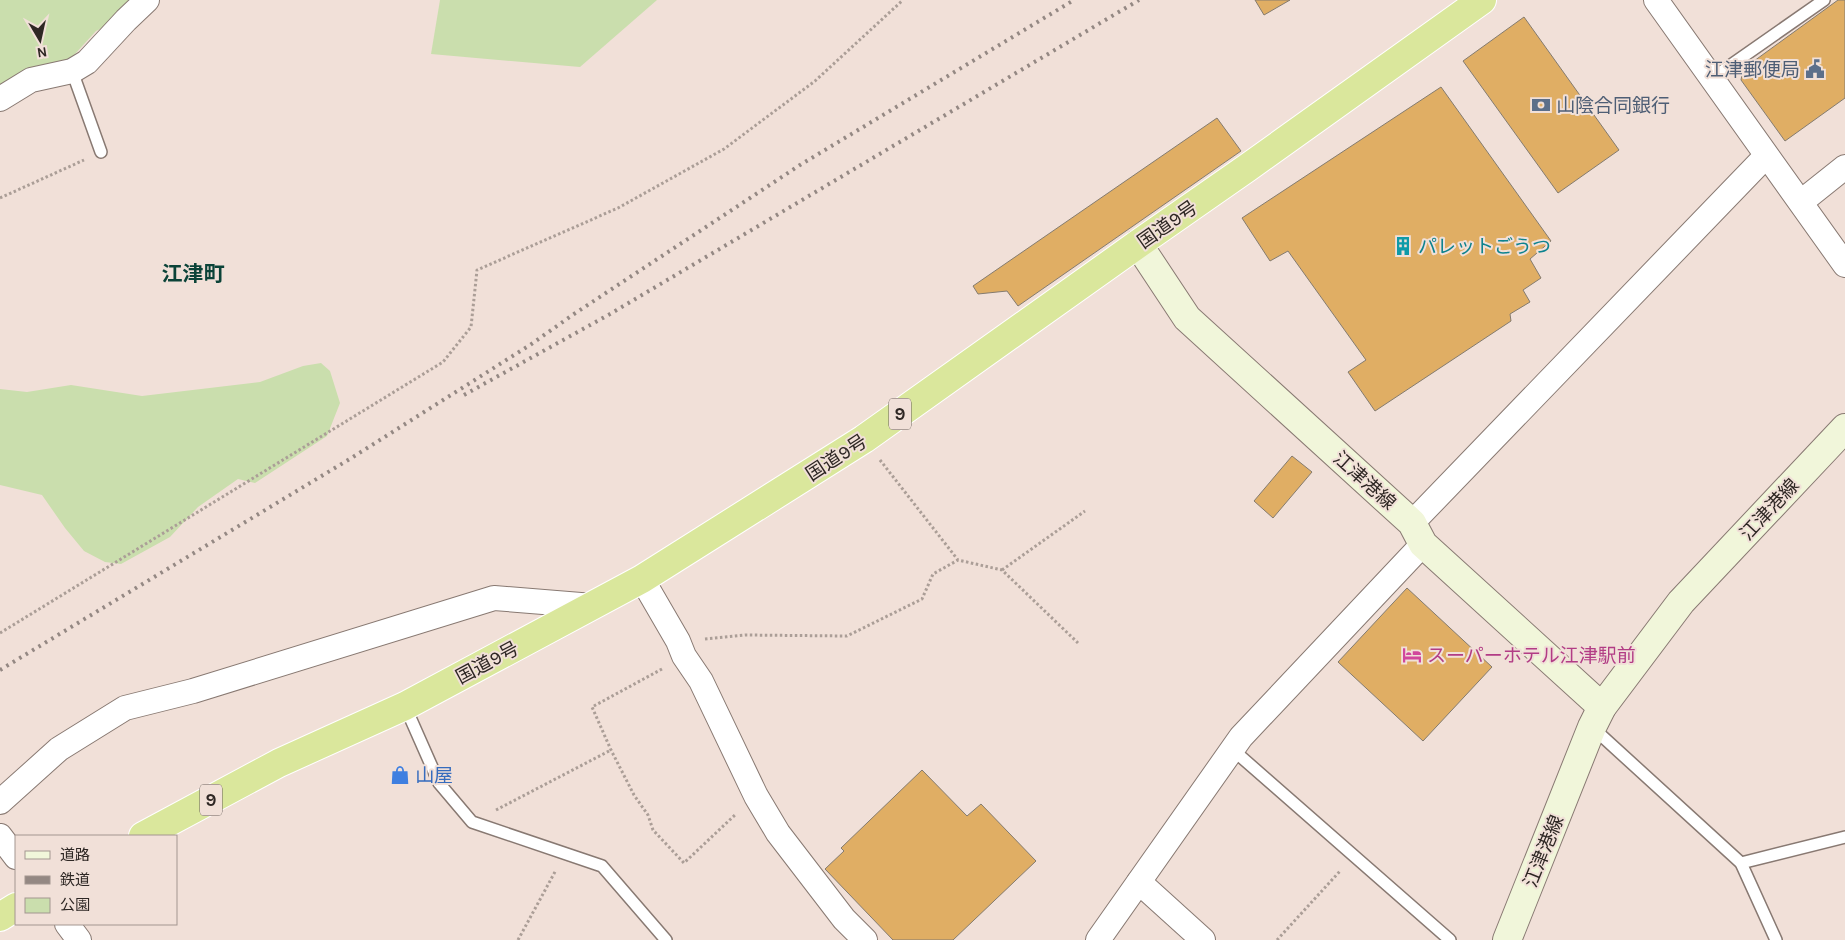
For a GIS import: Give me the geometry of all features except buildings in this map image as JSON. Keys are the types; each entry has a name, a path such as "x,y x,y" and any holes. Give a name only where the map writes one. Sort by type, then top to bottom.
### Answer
{"highway":[{"name":"国道9号","path":"145,835 279,763 405,706 642,580 864,440 1482,0"},
{"path":"0,917 15,909"}],"main road":[{"name":"江津港線","path":"1138,244 1187,318 1418,533 1597,717"},
{"name":"江津港線","path":"1507,940 1597,717 1681,602 1845,428"}],"street":[{"path":"0,99 31,80 72,71 87,62 147,0"},
{"path":"1656,0 1845,265"},
{"path":"1098,940 1241,737 1418,533 1766,156"},
{"path":"1801,202 1845,167"},
{"path":"642,580 701,681 756,796 778,833 844,919 865,940"},
{"path":"0,802 58,749 125,708 193,691 494,598 593,606"},
{"path":"0,836 15,856"},
{"path":"1139,882 1203,940"},
{"path":"68,925 79,940"}],"lane":[{"path":"1711,79 1824,0"},
{"path":"72,71 101,152"},
{"path":"405,706 439,783 472,822 602,866 666,940"},
{"path":"1597,717 1741,863 1776,940"},
{"path":"1232,749 1450,940"},
{"path":"1741,863 1845,837"}],"path":[{"path":"0,634 443,362 471,327 477,270 522,252 618,208 724,149 815,81 903,0"},
{"path":"0,198 101,152"},
{"path":"864,440 958,560 1002,570 1078,643"},
{"path":"1002,570 1084,511"},
{"path":"756,796 684,863 653,830 648,816 634,795 611,750 592,706 681,649 746,635 847,636 922,599 933,574 958,560"},
{"path":"472,822 611,750"},
{"path":"518,940 565,854"},
{"path":"1277,940 1353,856"}],"green space":[{"path":"0,0 129,0 117,21 96,31 64,66 0,95"},
{"path":"440,0 657,0 580,67 431,54"},
{"path":"321,363 330,371 340,403 327,436 255,483 238,479 198,507 170,537 121,564 105,562 84,551 42,495 0,485 0,389 27,392 71,385 142,396 260,382 303,366"}],"railway":[{"path":"0,670 353,457 530,345 800,165 1074,0"},
{"path":"464,395 610,314 1139,0"}],"place":[{"name":"江津郵便局","path":"1815,69"},
{"name":"山陰合同銀行","path":"1541,105"},
{"name":"パレットごうつ","path":"1403,246"},
{"name":"スーパーホテル江津駅前","path":"1412,655"},
{"name":"山屋","path":"400,775"}],"district":[{"name":"江津町","path":"193,274"}]}
